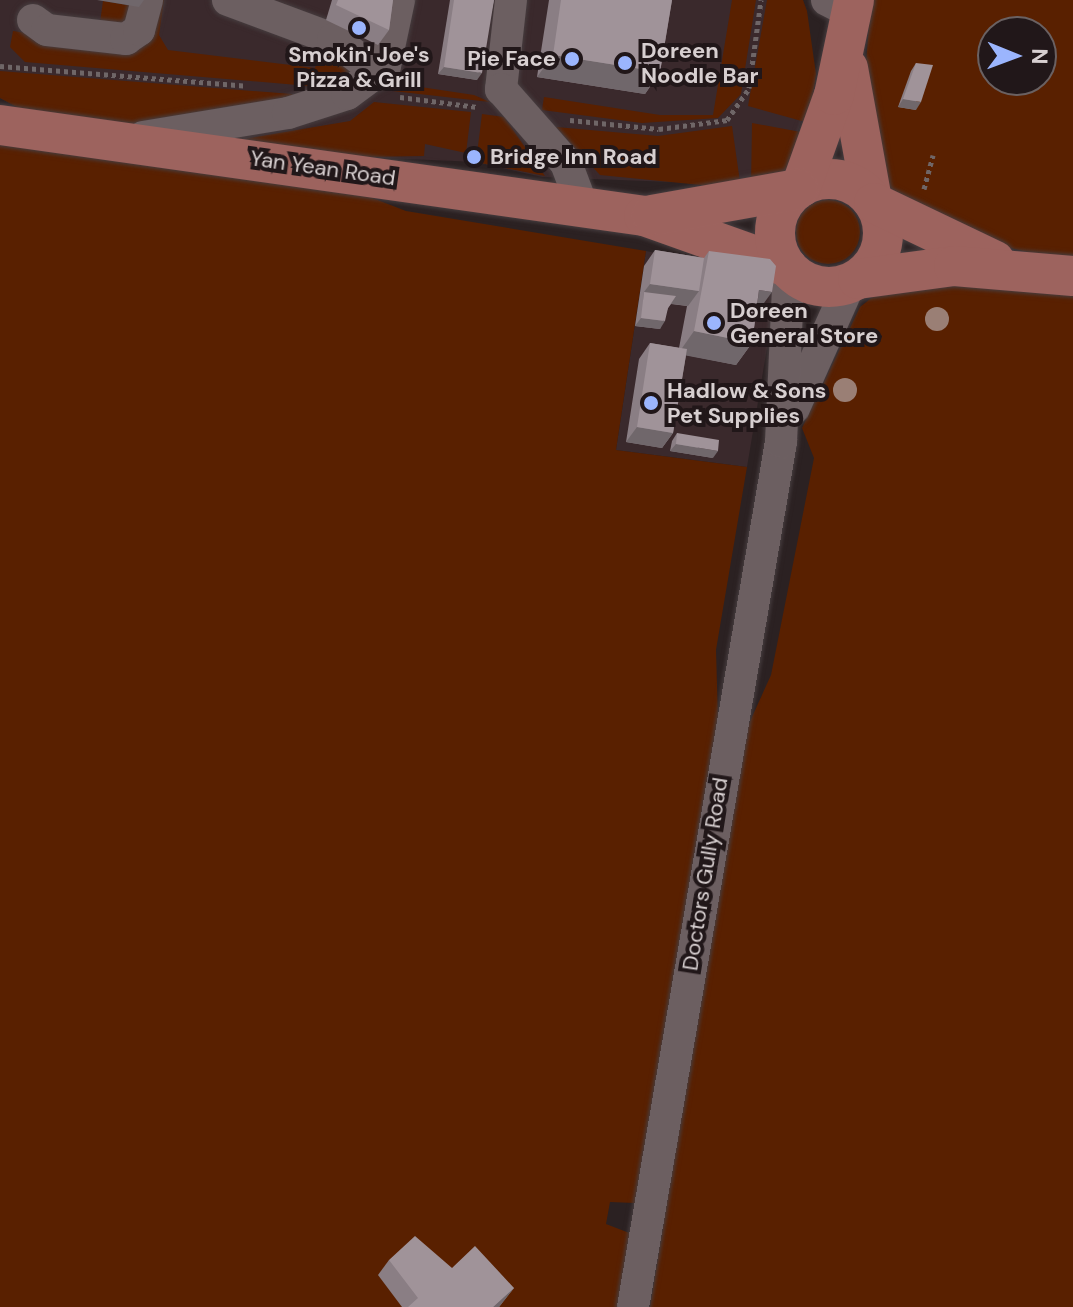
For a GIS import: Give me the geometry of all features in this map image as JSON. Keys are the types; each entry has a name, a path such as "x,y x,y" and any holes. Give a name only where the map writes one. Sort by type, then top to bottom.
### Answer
{"main road":[{"path":"844,4 846,52 873,202 883,236 854,281"},
{"path":"846,52 799,188 775,226 788,268 821,287 1006,266 1073,276"},
{"name":"Yan Yean Road","path":"3,123 644,216 788,268"},
{"path":"799,188 831,179 1006,266"},
{"name":"Yan Yean Road","path":"644,216 799,188"}],"street":[{"path":"33,20 47,30 126,39 139,30 147,0"},
{"path":"228,0 333,39 379,73"},
{"path":"124,140 288,113 347,94 379,73 399,0"},
{"path":"511,0 499,75 516,113 566,163 583,208"},
{"name":"Doctors Gully Road","path":"633,1307 781,442 788,268"},
{"name":"Doctors Gully Road","path":"781,442 854,281"}],"path":[{"path":"347,94 659,129 727,120 749,88 761,0"},
{"path":"0,66 259,87"},
{"path":"922,197 933,155"}],"shaded area":[{"path":"0,0 803,0 816,74 784,175 722,184 542,177 476,162 363,157 30,114 0,98"},
{"path":"158,0 164,0 159,35 168,50 315,68 322,45 352,72 321,87 25,62 10,47 13,31 119,47"},
{"path":"732,0 756,0 741,94 718,118 642,123 542,110 544,97 660,115 713,115"},
{"path":"767,0 803,0 807,11 816,74 809,123 748,106"},
{"path":"871,0 1073,0 1073,263 974,239 888,194 864,88"},
{"path":"103,1 139,7 134,21 99,30"},
{"path":"0,71 292,94 294,99 126,125 30,114 0,98"},
{"path":"394,83 474,95 490,102 375,89"},
{"path":"374,102 471,112 466,153 425,144 424,156 363,157 232,141 350,121"},
{"path":"482,114 504,117 545,176 476,162"},
{"path":"752,123 806,133 784,175 751,187"},
{"path":"732,126 741,189 600,175 556,127 658,136"},
{"path":"0,142 357,192 406,211 646,251 616,450 747,467 716,650 718,719 635,1203 610,1202 606,1224 632,1234 622,1307 0,1307"},
{"path":"828,200 846,206 854,214 860,232 854,250 846,258 828,264 810,258 802,250 796,232 802,214 810,206"},
{"path":"646,251 769,275 780,333 768,342 747,467 616,450"},
{"path":"954,284 1073,295 1073,1307 650,1307 742,739 771,675 814,458 802,428 860,307 879,292"}],"building":[{"path":"338,0 393,0 389,30 336,5"},
{"path":"454,0 494,0 482,73 444,67"},
{"path":"561,0 672,0 660,72 553,55"},
{"path":"916,63 933,65 921,102 903,99"},
{"path":"655,250 704,258 699,291 650,284"},
{"path":"709,251 770,259 776,266 772,292 759,290 752,343 694,331"},
{"path":"644,292 676,296 668,308 665,321 641,318"},
{"name":"Hadlow & Sons Pet Supplies","path":"650,343 687,349 673,433 637,427"},
{"path":"677,433 719,440 718,451 676,444"},
{"path":"415,1236 452,1268 475,1246 514,1288 493,1307 408,1307 418,1298 389,1260"}],"place":[{"name":"Smokin' Joe's Pizza & Grill","path":"359,28"},
{"name":"Pie Face","path":"572,59"},
{"name":"Doreen Noodle Bar","path":"625,63"},
{"name":"Bridge Inn Road","path":"474,157"},
{"name":"Doreen General Store","path":"714,323"},
{"name":"Hadlow & Sons Pet Supplies","path":"651,403"}]}
